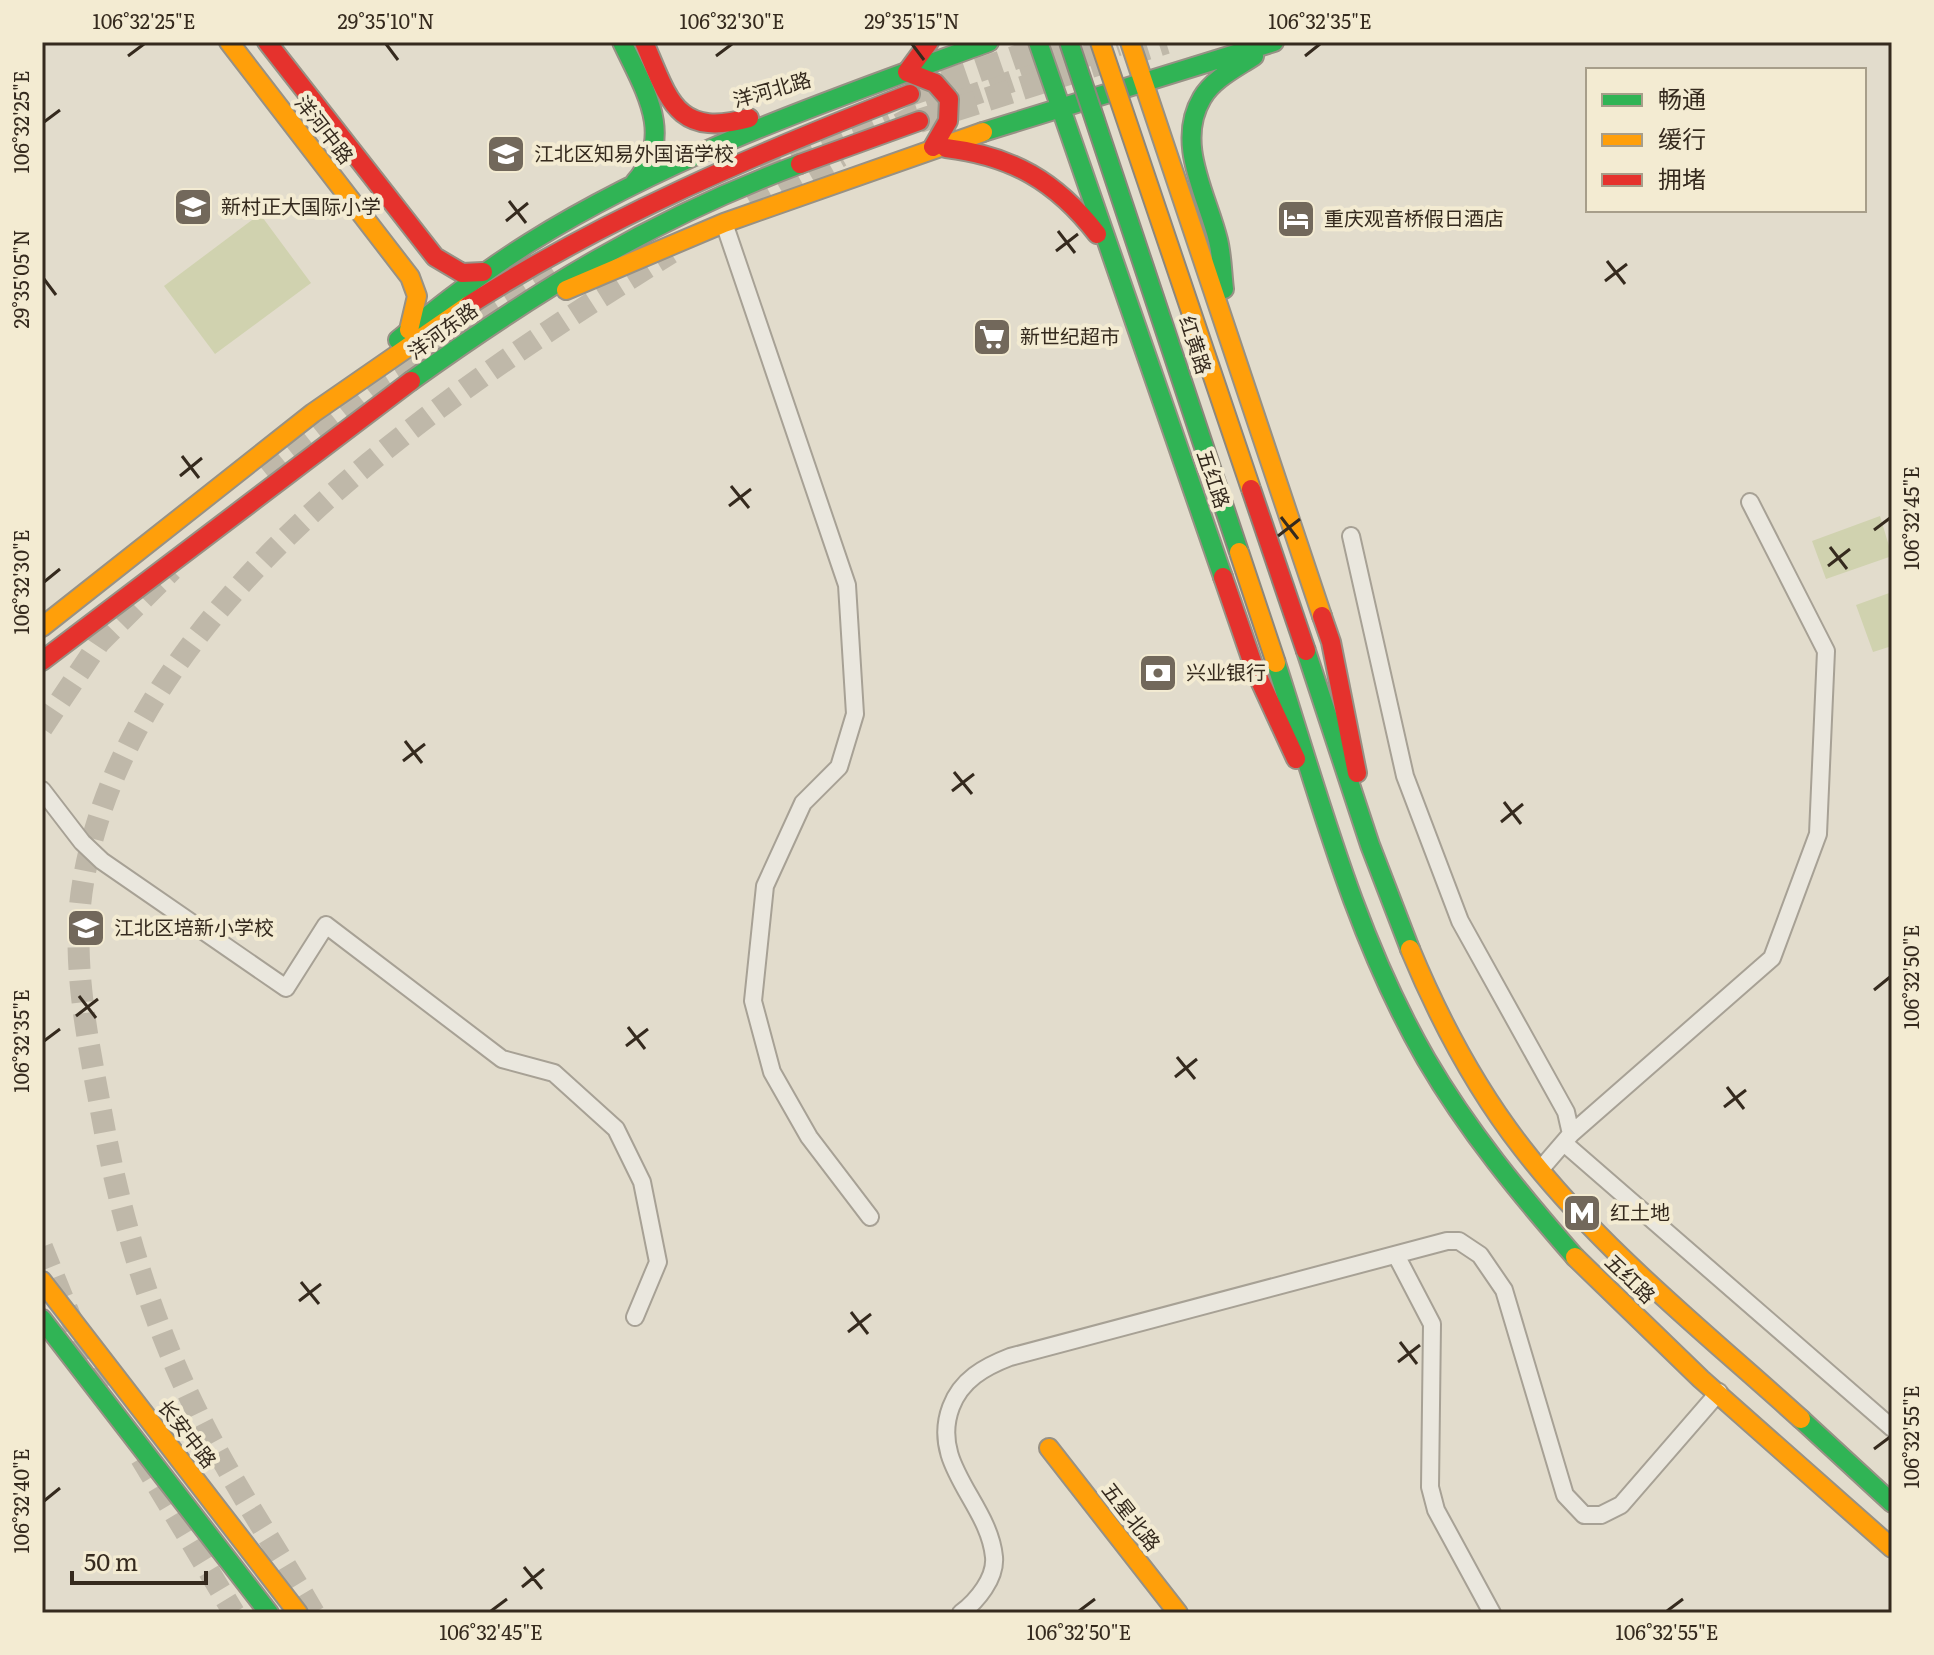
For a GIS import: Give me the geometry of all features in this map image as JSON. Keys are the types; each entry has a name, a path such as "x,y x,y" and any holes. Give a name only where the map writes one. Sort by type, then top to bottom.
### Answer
{"main road":[{"name":"洋河中路","path":"229,42 410,277 417,296 409,330"},
{"name":"洋河中路","path":"267,42 435,257 462,273 485,272"},
{"path":"622,42 651,107 657,147 645,174 622,193"},
{"name":"洋河北路","path":"644,42 669,100 703,126 721,128 752,116 862,89"},
{"path":"907,72 929,42"},
{"path":"326,405 409,330 485,272 622,193 755,129 989,42"},
{"name":"五红路","path":"1038,42 1255,670 1342,860"},
{"name":"红黄路","path":"1069,42 1276,663"},
{"name":"红黄路","path":"1100,42 1306,651"},
{"name":"五红路","path":"1130,42 1331,642 1372,848"},
{"path":"495,321 724,223 933,147 1060,105 1274,42"},
{"path":"1231,342 1218,241 1192,160 1189,134 1193,114 1204,94 1241,63 1281,42"},
{"path":"907,72 931,78 949,98 947,129 933,147"},
{"name":"洋河东路","path":"42,627 326,405 480,298 554,254 761,151 910,94"},
{"name":"洋河东路","path":"42,661 345,429 495,321 659,223 773,175 919,121"},
{"path":"933,147 982,150 1037,173 1080,209 1111,252"},
{"path":"1111,252 1118,235 1144,216 1174,215 1192,224"},
{"name":"五红路","path":"1306,651 1401,929 1443,1021 1484,1092 1540,1170 1646,1280 1892,1503"},
{"name":"五红路","path":"1276,663 1371,946 1426,1060 1496,1167 1581,1263 1892,1548"},
{"name":"长安中路","path":"42,1281 298,1613"},
{"path":"42,1319 269,1613"},
{"name":"五星北路","path":"1049,1448 1178,1613"}],"street":[{"path":"724,223 847,585 855,714 839,767 803,803 765,886 753,1001 772,1072 809,1137 870,1217"},
{"path":"1540,1170 1568,1138 1772,958 1818,834 1826,651 1750,502"},
{"path":"1351,536 1405,776 1460,921 1566,1112 1568,1138 1892,1428"},
{"path":"42,790 82,842 102,861 286,988 326,925 502,1059 554,1073 616,1129 642,1182 658,1262 635,1317"},
{"path":"961,1613 982,1593 994,1559 989,1539 949,1457 945,1437 952,1404 973,1376 1010,1357 1459,1241 1489,1266 1504,1290 1565,1495 1584,1515 1601,1515 1621,1505 1719,1392"},
{"path":"1396,1255 1432,1324 1430,1487 1436,1510 1492,1613"}],"green space":[{"path":"260,214 311,283 215,354 164,286"},
{"path":"1880,516 1892,556 1826,579 1812,541"},
{"path":"1892,592 1892,646 1873,652 1856,605"}],"tunnel":[{"path":"910,94 1060,42"},
{"path":"919,121 1166,42"},
{"path":"899,124 917,114 1118,45"},
{"path":"761,169 887,113"},
{"path":"752,206 841,156"},
{"path":"314,1613 209,1436 179,1375 138,1266 109,1154 86,1030 79,941 83,883 112,781 163,686 230,597 310,515 398,439 583,308 671,253"},
{"path":"267,475 384,381 562,267"},
{"path":"42,728 99,643 172,570"},
{"path":"42,1247 80,1341 108,1395"},
{"path":"141,1458 234,1613"}],"traffic: fast":[{"path":"622,42 647,95 655,130 647,165 635,182"},
{"path":"398,340 512,254 639,182 754,130 989,42"},
{"path":"1038,42 1223,577"},
{"path":"1069,42 1239,552"},
{"path":"983,132 1274,42"},
{"path":"1224,289 1219,246 1192,151 1194,115 1212,85 1254,56"},
{"path":"411,381 505,316 598,259 695,208 800,164"},
{"path":"1306,651 1370,845 1410,949"},
{"path":"1276,663 1340,865 1401,1012 1442,1086 1477,1137 1575,1257"},
{"path":"42,1319 269,1613"},
{"path":"1801,1419 1892,1503"}],"traffic: slow":[{"path":"229,42 410,277 417,296 409,330"},
{"path":"1100,42 1251,489"},
{"path":"1130,42 1322,616"},
{"path":"566,290 724,223 983,132"},
{"path":"42,627 313,413 469,305"},
{"path":"1239,552 1276,663"},
{"path":"1410,949 1433,1001 1474,1078 1523,1149 1621,1257 1801,1419"},
{"path":"1575,1257 1701,1379 1892,1548"},
{"path":"42,1281 298,1613"},
{"path":"1049,1448 1178,1613"}],"traffic: jam":[{"path":"267,42 435,257 462,273 483,272"},
{"path":"644,42 669,97 690,118 705,123 749,118"},
{"path":"929,42 907,72 935,83 949,99 948,121 933,147"},
{"path":"469,305 574,243 629,215 740,163 910,94"},
{"path":"800,164 919,121"},
{"path":"946,148 992,157 1031,174 1065,199 1097,234"},
{"path":"42,661 411,381"},
{"path":"1251,489 1306,651"},
{"path":"1223,577 1255,670 1296,759"},
{"path":"1322,616 1331,642 1357,773"}],"place":[{"name":"江北区知易外国语学校","path":"506,154"},
{"name":"新村正大国际小学","path":"193,207"},
{"name":"重庆观音桥假日酒店","path":"1296,219"},
{"name":"新世纪超市","path":"992,337"},
{"name":"兴业银行","path":"1158,673"},
{"name":"江北区培新小学校","path":"86,928"},
{"name":"红土地","path":"1582,1213"}]}
